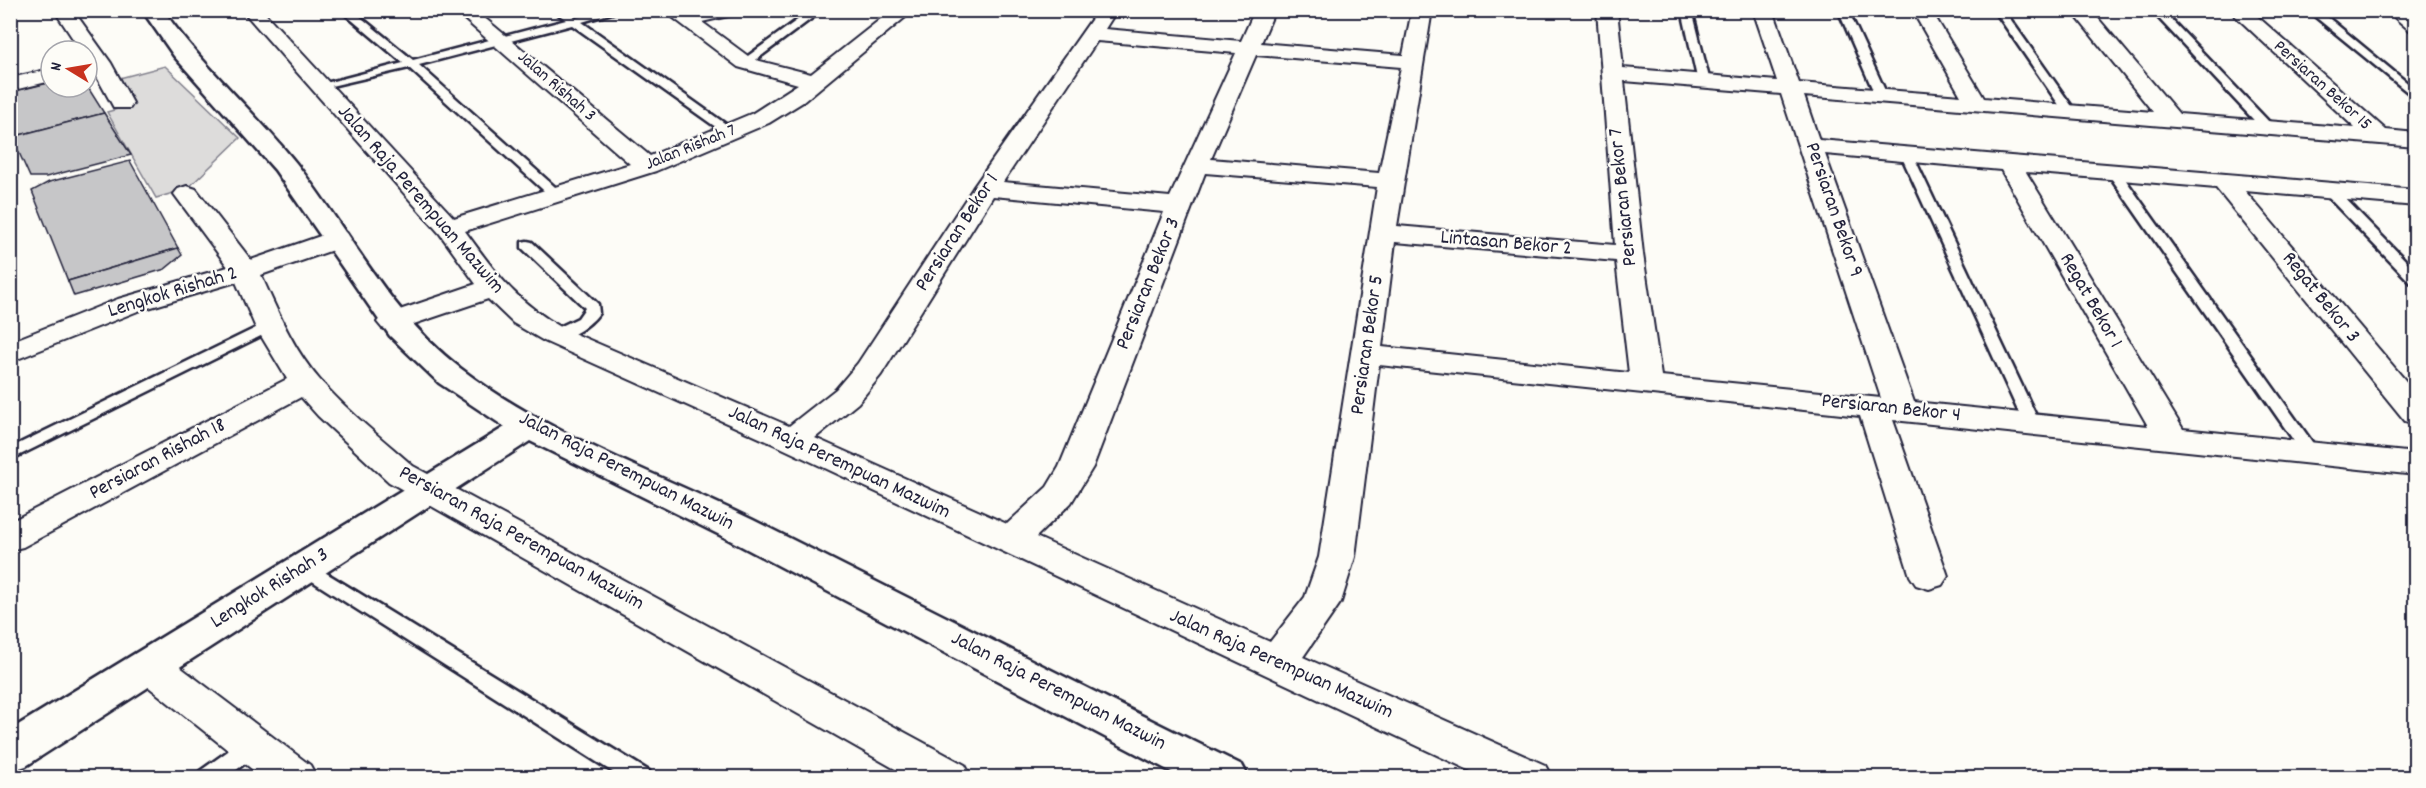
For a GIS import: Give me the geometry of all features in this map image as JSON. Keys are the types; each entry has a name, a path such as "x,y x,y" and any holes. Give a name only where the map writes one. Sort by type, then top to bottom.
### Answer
{"main road":[{"name":"Jalan Raja Perempuan Mazwin","path":"152,10 172,41 284,165 338,239 392,322 449,375 530,426 735,527 1226,777"},
{"name":"Lengkok Rishah 3","path":"10,753 530,426"}],"street":[{"path":"63,10 79,39"},
{"name":"Jalan Raja Perempuan Mazwim","path":"251,10 449,228 494,288 523,317 554,335 792,440 1276,664 1530,777"},
{"name":"Jalan Rishah 3","path":"463,10 647,166"},
{"path":"679,15 730,10"},
{"name":"Jalan Rishah 7","path":"449,228 647,166 761,118 814,81 904,10"},
{"name":"Persiaran Bekor 1","path":"792,440 847,396 870,368 986,188 1108,10"},
{"name":"Persiaran Bekor 3","path":"1010,541 1059,495 1076,467 1196,165 1265,10"},
{"name":"Persiaran Bekor 5","path":"1276,664 1294,643 1322,602 1337,557 1390,182 1422,10"},
{"name":"Persiaran Bekor 7","path":"1607,10 1629,254 1646,383"},
{"name":"Persiaran Bekor 9","path":"1763,10 1811,146 1887,409 1929,576"},
{"path":"1921,10 1977,104"},
{"path":"2080,10 2173,121"},
{"name":"Persiaran Bekor 15","path":"2238,10 2379,137"},
{"path":"2395,10 2415,26"},
{"path":"679,15 744,63 767,71 814,81"},
{"path":"1092,34 1412,62"},
{"path":"99,72 122,103"},
{"path":"1612,74 2415,140"},
{"path":"10,85 39,78"},
{"path":"1811,146 2415,198"},
{"name":"Regat Bekor 1","path":"2009,163 2172,439"},
{"path":"1196,165 1390,182"},
{"name":"Regat Bekor 3","path":"2224,182 2415,414"},
{"path":"986,188 1180,206"},
{"name":"Persiaran Raja Perempuan Mazwim","path":"187,194 244,271 270,326 305,382 329,409 400,474 950,777"},
{"name":"Lintasan Bekor 2","path":"1384,233 1629,254"},
{"name":"Lengkok Rishah 2","path":"10,353 128,305 244,271 338,239"},
{"path":"392,322 494,288"},
{"name":"Persiaran Bekor 4","path":"1367,354 2415,464"},
{"name":"Persiaran Rishah 18","path":"10,538 305,382"},
{"path":"149,665 295,777"}],"lane":[{"path":"345,10 411,64 557,195"},
{"path":"558,10 730,132"},
{"path":"322,87 617,10"},
{"path":"744,63 818,10"},
{"path":"1687,10 1704,82"},
{"path":"1843,10 1882,97"},
{"path":"1999,10 2070,112"},
{"path":"2156,10 2268,128"},
{"path":"2312,10 2415,96"},
{"path":"1906,153 2032,424"},
{"path":"2113,172 2311,453"},
{"path":"2329,190 2415,280"},
{"path":"527,245 593,307 592,314 585,321 554,335"},
{"path":"10,455 270,326"},
{"path":"305,567 641,777"},
{"path":"208,777 253,745"}],"shaded area":[{"path":"165,66 240,138 187,189 156,198 107,112 135,104 116,79"}],"building":[{"path":"39,85 39,99 95,99 104,113 12,137 10,92"},
{"path":"104,113 131,155 46,177 30,177 12,137"},
{"path":"130,161 178,248 68,281 32,191 49,182"},
{"path":"178,248 182,255 165,269 74,296 68,281"}]}
